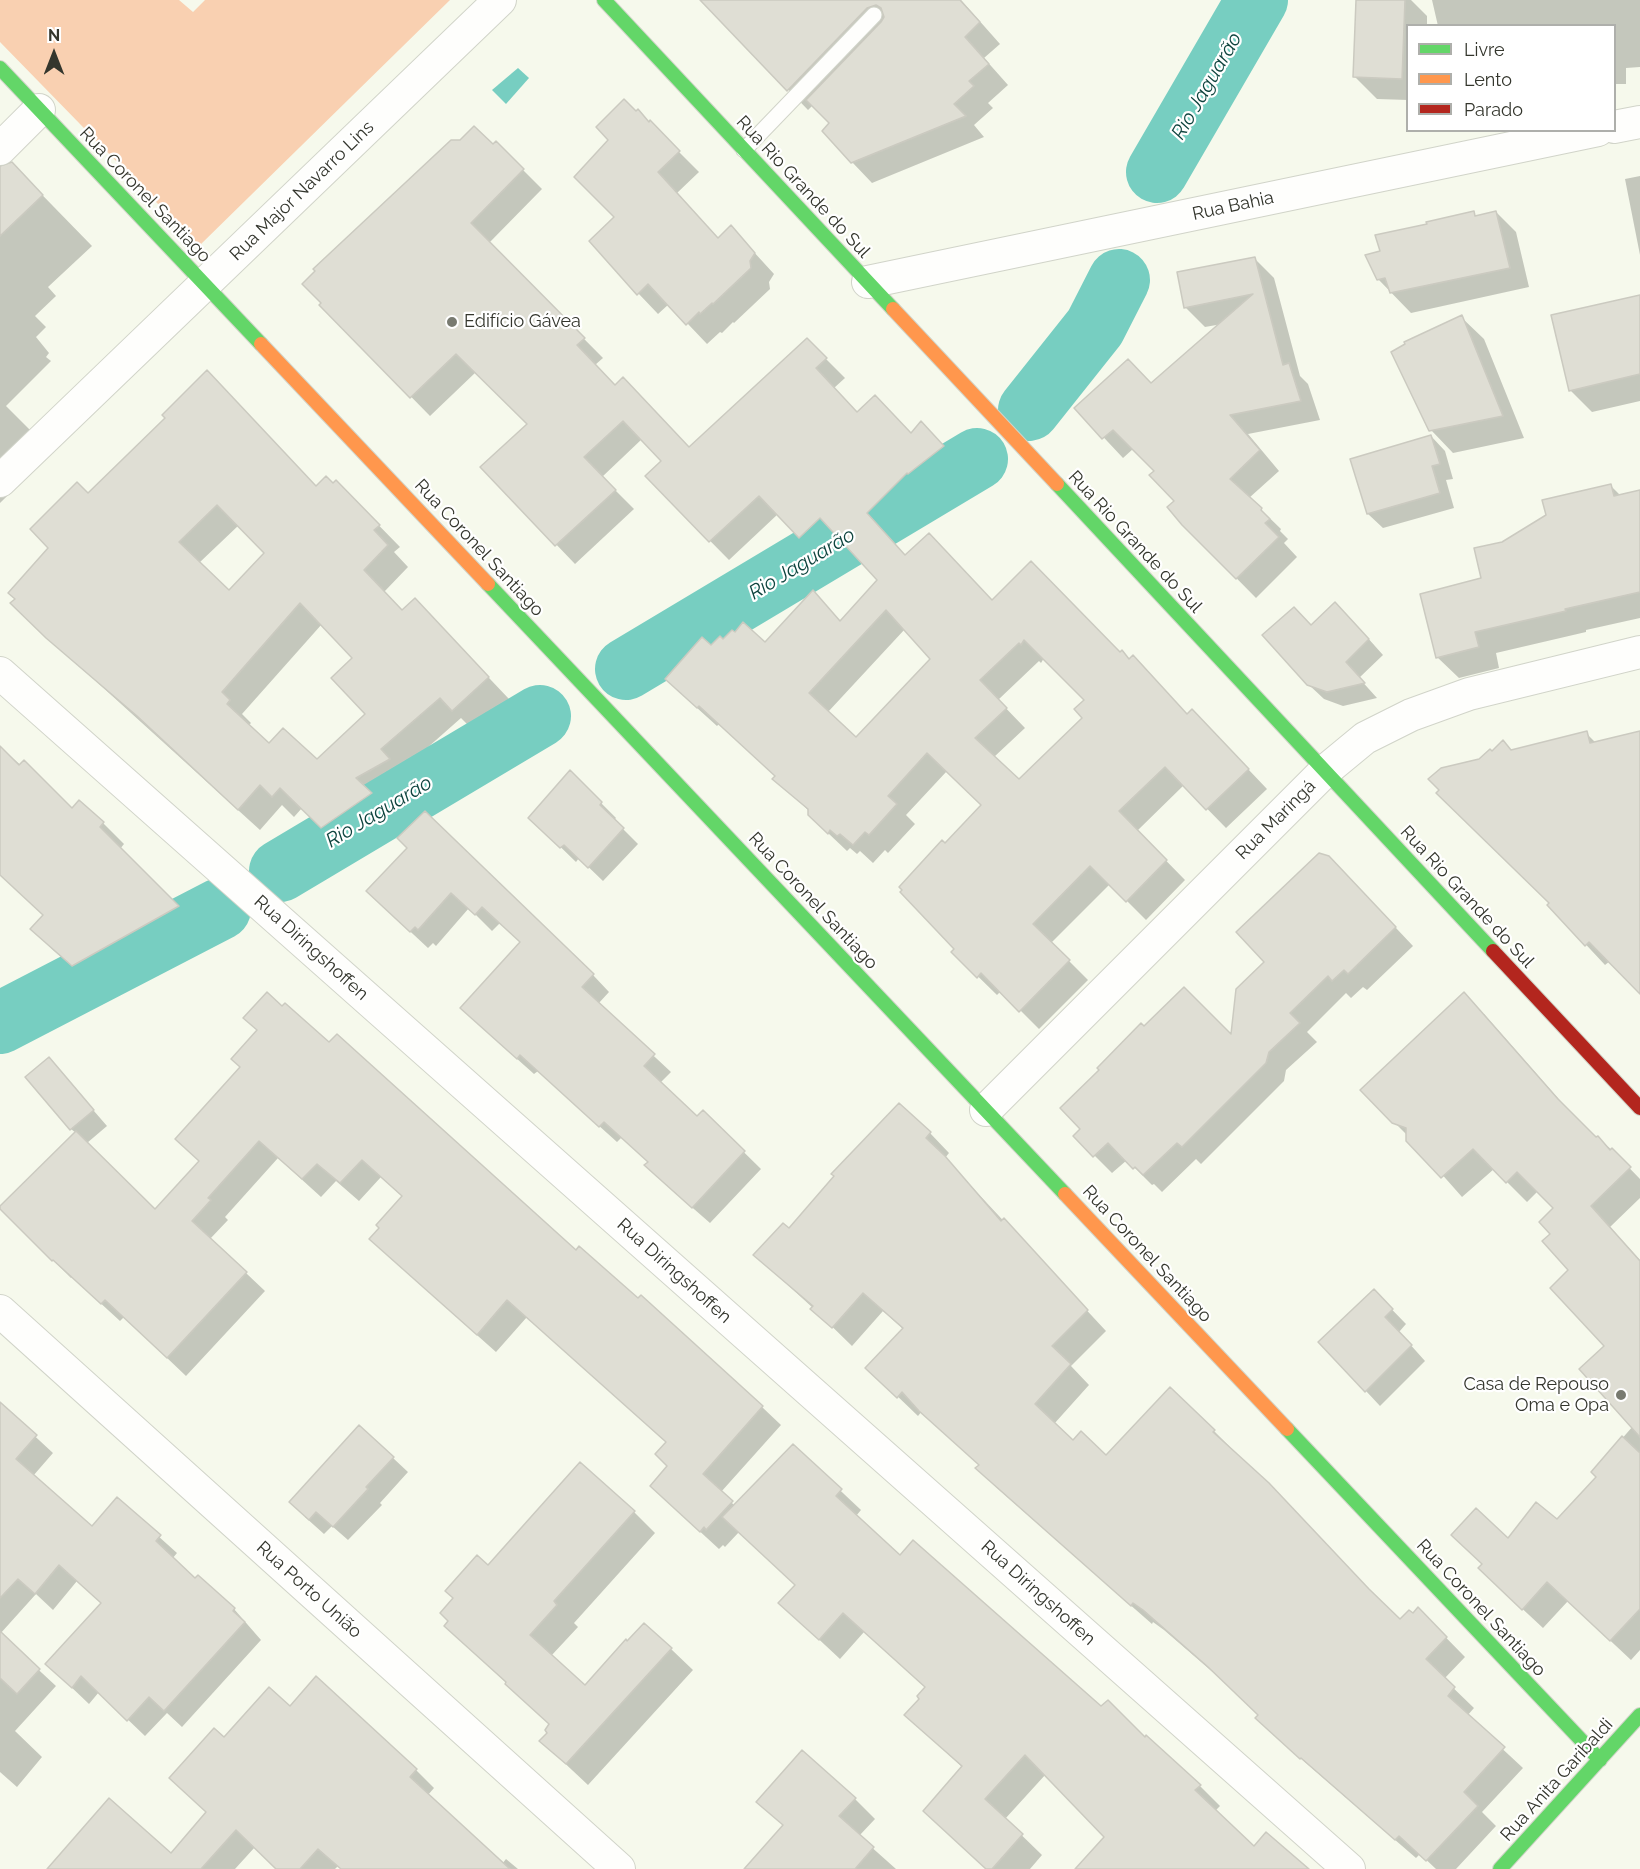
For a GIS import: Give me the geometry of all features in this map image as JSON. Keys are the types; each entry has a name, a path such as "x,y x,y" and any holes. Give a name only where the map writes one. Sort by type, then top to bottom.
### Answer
{"main road":[{"name":"Rua Rio Grande do Sul","path":"604,0 1640,1108"},
{"name":"Rua Coronel Santiago","path":"0,68 1600,1760"},
{"name":"Rua Anita Garibaldi","path":"1507,1867 1640,1715"}],"street":[{"name":"Rua Major Navarro Lins","path":"0,481 500,0"},
{"path":"0,149 39,110"},
{"path":"1616,127 1640,122"},
{"name":"Rua Bahia","path":"868,282 1588,132"},
{"name":"Rua Maringá","path":"986,1110 1325,771 1365,738 1411,715 1469,694 1640,652"},
{"name":"Rua Diringshoffen","path":"0,673 1349,1869"},
{"name":"Rua Porto União","path":"0,1311 619,1869"}],"lane":[{"path":"744,150 874,15"}],"shaded area":[{"path":"0,0 179,0 193,12 205,0 450,0 199,246 0,42"}],"water":[{"path":"518,68 529,78 506,104 492,90"}],"building":[{"path":"700,0 960,0 980,22 965,37 989,64 969,81 974,86 954,104 966,116 851,163 822,131 829,123 806,100 881,22 884,17 881,8 876,5 867,8 787,91"},
{"path":"1356,0 1405,0 1402,79 1353,77"},
{"path":"624,99 636,111 638,109 649,122 650,120 680,151 658,172 718,238 731,225 755,253 750,261 751,268 713,304 700,314 699,312 686,325 648,284 637,295 589,241 614,217 574,177 608,140 596,127"},
{"path":"474,126 493,144 496,141 524,169 471,223 585,338 577,345 615,385 623,377 689,447 807,338 827,358 816,368 857,412 875,395 911,433 921,421 944,446 907,473 867,513 905,555 929,533 992,600 1031,561 1120,652 1122,650 1129,659 1133,655 1187,714 1192,709 1249,769 1206,810 1165,767 1119,811 1167,860 1126,902 1090,866 1033,924 1070,960 1019,1012 981,973 977,978 951,952 954,949 900,892 902,890 899,887 942,840 945,843 981,805 927,753 888,796 897,804 869,835 865,832 853,845 840,834 837,836 830,830 828,834 808,815 808,809 772,779 775,776 699,706 697,708 665,679 702,637 711,645 720,636 723,639 732,630 735,632 743,622 765,642 813,590 840,621 877,580 820,518 799,538 759,496 709,542 645,476 661,461 623,421 584,457 616,490 555,546 480,467 527,424 456,354 410,398 319,305 321,303 302,284 315,271 313,269 451,140 460,140","holes":["886,610 930,659 856,737 809,693","1024,640 1084,700 1074,709 1082,718 1019,779 975,738 1007,708 980,680"]},
{"path":"12,162 43,195 0,236 0,166"},
{"path":"1474,211 1475,216 1496,211 1510,268 1390,293 1385,278 1377,280 1365,255 1380,251 1375,235"},
{"path":"1255,257 1283,365 1289,363 1301,401 1230,415 1260,450 1230,479 1262,508 1261,510 1270,519 1265,523 1279,537 1236,579 1167,507 1174,501 1149,475 1154,471 1113,430 1102,439 1074,408 1128,359 1151,383 1253,294 1184,308 1177,272"},
{"path":"1640,295 1640,374 1569,391 1551,315"},
{"path":"1462,315 1503,416 1429,431 1391,352 1405,344 1404,342"},
{"path":"207,370 316,486 326,476 333,483 336,480 380,525 374,530 388,545 364,570 402,610 415,598 489,677 452,711 440,698 381,749 390,759 356,778 372,793 321,828 280,788 272,797 260,785 238,810 10,603 15,599 8,593 48,548 30,529 77,482 88,493 165,418 162,415","holes":["217,505 264,553 229,590 179,542","300,603 352,658 331,678 365,714 317,759 283,728 269,743 227,704 230,700 222,692"]},
{"path":"1431,435 1440,464 1432,466 1440,493 1367,514 1350,459"},
{"path":"1611,484 1614,496 1640,490 1640,592 1475,632 1479,647 1436,658 1420,594 1481,578 1474,548 1502,542 1546,515 1542,500"},
{"path":"1335,602 1369,639 1346,662 1365,683 1327,692 1307,685 1262,635 1294,607 1311,625"},
{"path":"1587,731 1590,743 1640,731 1640,994 1589,942 1585,946 1547,905 1549,903 1436,793 1439,790 1428,779 1441,768 1479,759 1503,740 1511,750"},
{"path":"0,746 19,765 24,760 72,808 79,800 104,822 100,827 179,906 72,966 30,929 43,915 0,875"},
{"path":"570,770 602,802 600,805 624,828 588,868 564,845 560,848 528,818"},
{"path":"425,811 594,974 582,987 655,1054 644,1066 697,1116 703,1110 745,1151 692,1208 644,1165 648,1162 604,1122 599,1127 520,1055 517,1059 460,1008 520,942 482,907 475,915 451,893 418,930 415,927 410,932 366,891 407,848 397,838"},
{"path":"1319,853 1329,856 1396,927 1348,974 1344,970 1332,981 1328,976 1290,1013 1300,1023 1269,1052 1266,1063 1182,1147 1177,1143 1143,1175 1135,1167 1133,1169 1108,1143 1093,1157 1073,1136 1080,1129 1060,1108 1099,1070 1097,1068 1141,1023 1144,1026 1184,987 1231,1034 1236,989 1264,962 1236,932"},
{"path":"267,992 282,1006 285,1003 329,1042 337,1034 576,1250 579,1246 638,1298 641,1295 763,1406 703,1474 733,1501 706,1530 704,1527 700,1532 650,1486 667,1466 655,1454 666,1442 507,1300 477,1335 369,1239 379,1228 376,1225 402,1196 362,1160 340,1183 317,1164 302,1179 259,1141 208,1198 211,1200 192,1221 247,1272 167,1358 105,1300 101,1304 52,1261 0,1209 0,1206 76,1131 155,1209 199,1161 175,1139 240,1067 231,1059 257,1030 243,1018"},
{"path":"1464,992 1558,1099 1596,1137 1598,1136 1610,1150 1612,1148 1631,1167 1591,1206 1640,1261 1640,1437 1579,1369 1604,1346 1550,1288 1568,1270 1542,1241 1550,1234 1539,1222 1553,1208 1517,1172 1506,1183 1473,1149 1441,1178 1406,1141 1406,1128 1392,1123 1360,1090"},
{"path":"49,1057 94,1110 70,1130 25,1077"},
{"path":"899,1103 931,1132 926,1138 945,1156 1001,1221 1004,1218 1088,1310 1052,1346 1071,1364 1035,1404 1073,1440 1081,1431 1106,1455 1170,1387 1215,1430 1213,1432 1269,1483 1400,1619 1409,1610 1413,1613 1418,1607 1447,1637 1426,1659 1455,1687 1448,1696 1505,1747 1464,1792 1478,1806 1426,1861 1399,1836 1395,1840 1300,1759 1255,1718 1258,1715 1208,1667 1143,1610 1133,1603 1131,1606 975,1468 979,1465 919,1411 902,1392 897,1398 865,1368 903,1328 863,1293 832,1328 810,1309 813,1306 753,1255 783,1223 789,1228 834,1176 831,1174"},
{"path":"1374,1289 1393,1309 1385,1317 1412,1345 1365,1392 1318,1342"},
{"path":"0,1402 37,1435 16,1459 92,1526 117,1497 161,1535 156,1541 195,1578 198,1575 235,1608 233,1611 245,1622 164,1711 149,1697 127,1721 81,1676 72,1688 45,1664 101,1603 59,1565 35,1594 18,1579 0,1598"},
{"path":"359,1425 394,1457 333,1527 316,1512 309,1520 289,1502"},
{"path":"1622,1436 1640,1453 1640,1609 1610,1641 1547,1582 1522,1610 1478,1568 1482,1564 1451,1535 1476,1508 1508,1538 1536,1502 1557,1519 1596,1477 1591,1472"},
{"path":"793,1444 842,1489 836,1496 900,1555 913,1540 1101,1706 1108,1700 1145,1737 1146,1735 1201,1785 1195,1790 1254,1846 1266,1832 1309,1869 1075,1869 1104,1837 1025,1755 985,1799 1023,1834 992,1869 986,1869 923,1811 962,1766 904,1715 919,1699 917,1696 925,1687 843,1613 819,1640 778,1603 795,1585 722,1517"},
{"path":"580,1462 635,1511 554,1601 557,1605 530,1635 585,1685 626,1639 627,1641 644,1623 672,1648 566,1764 539,1741 547,1733 545,1730 549,1724 444,1626 448,1621 440,1613 453,1598 445,1591 477,1555 488,1565"},
{"path":"0,1631 40,1669 17,1694 0,1678"},
{"path":"316,1676 417,1769 410,1777 510,1869 341,1869 318,1849 300,1869 276,1869 236,1830 201,1869 47,1869 109,1798 171,1853 206,1812 169,1778 214,1728 224,1737 269,1687 290,1706"},
{"path":"802,1750 856,1798 839,1816 874,1847 855,1869 744,1869 783,1825 756,1802"}],"waterway":[{"name":"Rio Jaguarão","path":"1157,172 1257,0"},
{"name":"Rio Jaguarão","path":"1029,410 1095,327 1119,280"},
{"name":"Rio Jaguarão","path":"626,669 977,459"},
{"name":"Rio Jaguarão","path":"280,871 540,716"},
{"name":"Rio Jaguarão","path":"0,1023 220,909"}],"traffic: fast":[{"path":"604,0 893,309"},
{"path":"0,68 261,344"},
{"path":"1057,484 1493,951"},
{"path":"488,584 1065,1194"},
{"path":"1287,1429 1600,1760"},
{"path":"1500,1869 1640,1715"}],"traffic: slow":[{"path":"893,309 1057,484"},
{"path":"261,344 488,584"},
{"path":"1065,1194 1287,1429"}],"traffic: jam":[{"path":"1493,951 1640,1108"}],"place":[{"name":"Edifício Gávea","path":"452,322"},
{"name":"Casa de Repouso Oma e Opa","path":"1621,1395"}]}
